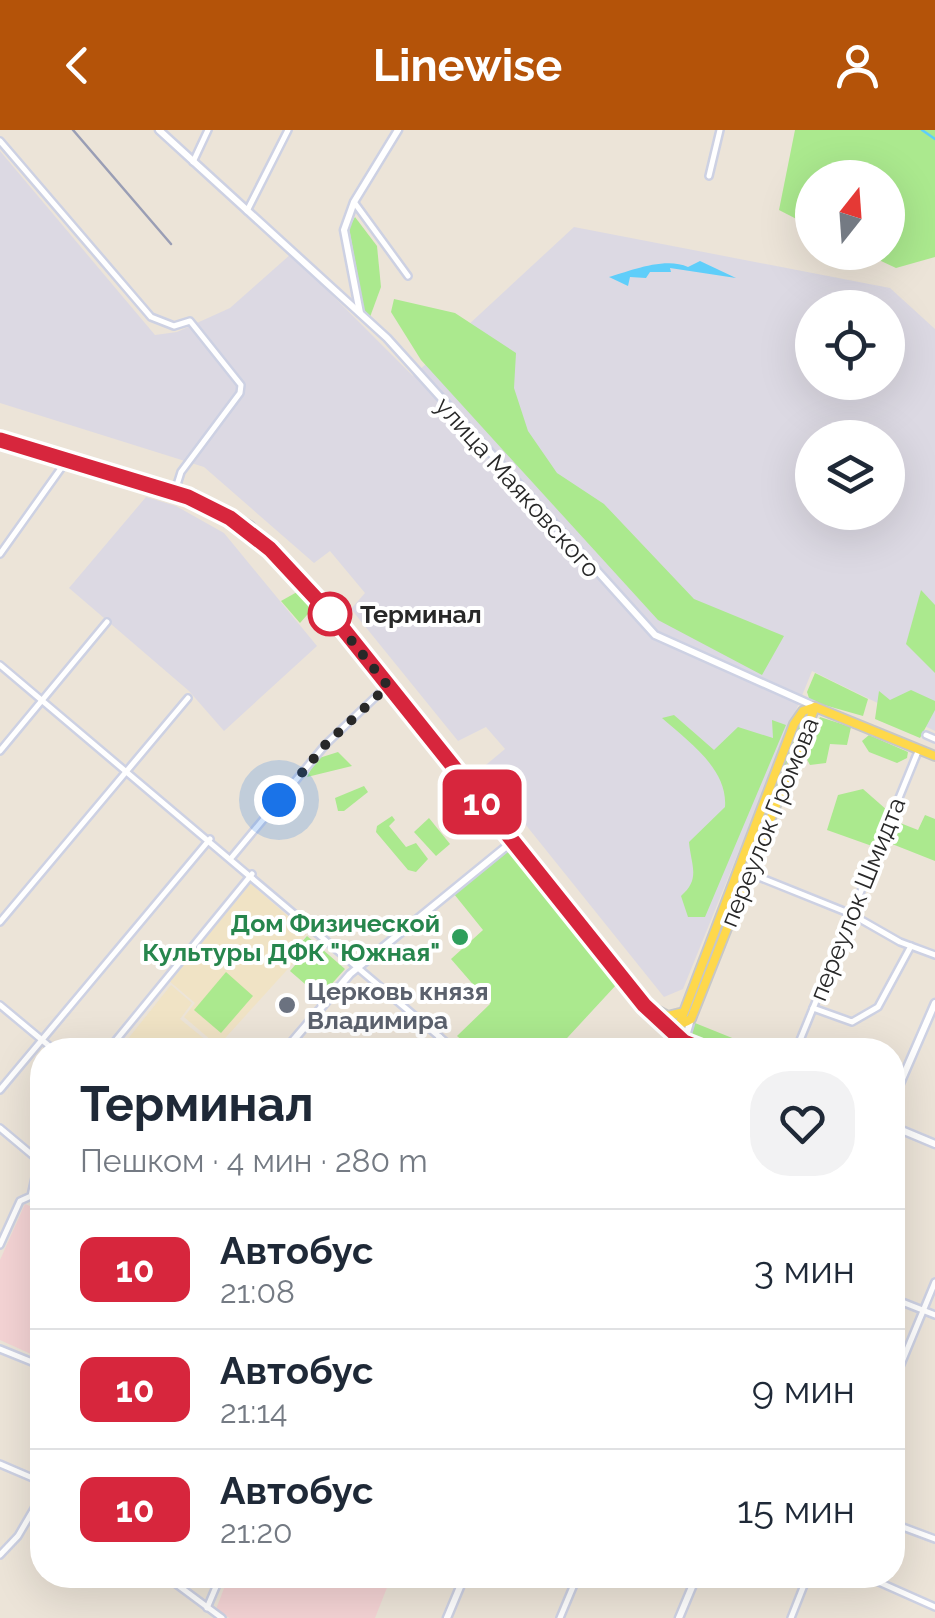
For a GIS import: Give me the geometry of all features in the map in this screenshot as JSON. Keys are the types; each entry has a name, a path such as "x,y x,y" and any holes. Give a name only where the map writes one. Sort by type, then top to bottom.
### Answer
{"main road":[{"path":"0,437 176,490 248,530 298,573 326,605 659,1016 679,1025 691,1020"},
{"name":"улица Маяковского","path":"815,707 935,756"},
{"name":"переулок Громова","path":"691,1020 815,707"},
{"name":"переулок Громова","path":"679,1025 680,1013 794,724 804,711 815,707"},
{"path":"659,1016 680,1013"}],"street":[{"name":"улица Маяковского","path":"159,130 360,314 655,635 815,707"},
{"path":"193,162 208,130"},
{"path":"248,211 288,130"},
{"path":"360,314 344,230 354,202 398,130"},
{"path":"709,176 720,130"},
{"path":"0,141 152,318 174,326 190,321 242,385 181,472 176,490"},
{"path":"354,202 408,276"},
{"path":"0,554 68,458"},
{"path":"0,751 108,622"},
{"path":"0,665 232,857 440,1037"},
{"path":"232,857 326,744 390,684"},
{"path":"0,922 188,698"},
{"path":"926,734 935,739"},
{"name":"переулок Шмидта","path":"801,1038 919,749"},
{"path":"44,1038 210,839"},
{"path":"295,1038 358,966 515,839"},
{"path":"749,872 852,914 935,955"},
{"path":"118,1038 252,874"},
{"path":"813,1008 852,1022 878,1007 911,946"},
{"path":"905,1072 935,1003"},
{"path":"0,1006 40,1038"},
{"path":"659,1016 677,1038"},
{"name":"переулок Громова","path":"685,1038 691,1020"},
{"path":"679,1025 681,1038"},
{"path":"0,1090 30,1054"},
{"path":"0,1128 30,1152"},
{"path":"905,1131 935,1144"},
{"path":"0,1245 20,1201 30,1196"},
{"path":"905,1355 935,1282"},
{"path":"905,1303 935,1315"},
{"path":"0,1349 30,1361"},
{"path":"0,1464 30,1477"},
{"path":"0,1555 30,1515"},
{"path":"905,1527 935,1539"},
{"path":"181,1588 222,1618"},
{"path":"206,1608 214,1588"},
{"path":"447,1618 459,1588"},
{"path":"560,1618 573,1588"},
{"path":"680,1618 692,1588"},
{"path":"791,1618 803,1588"},
{"path":"892,1588 935,1607"}],"shaded area":[{"path":"0,151 155,335 177,332 230,308 291,254 413,376 574,227 890,288 795,290 795,400 905,400 905,302 935,329 935,731 812,671 683,989 664,997 481,769 505,749 486,727 458,741 351,609 365,593 330,551 314,563 204,467 0,403"},
{"path":"146,497 176,506 224,533 317,646 224,731 189,691 69,588"},
{"path":"250,883 307,933 300,943 306,949 225,1038 209,1038 184,1017 195,1003 168,980"},
{"path":"171,985 192,1003 180,1019 203,1038 129,1038"},
{"path":"25,1204 30,1206 30,1354 0,1340 0,1260"},
{"path":"224,1588 387,1588 375,1618 230,1618 215,1612"}],"green space":[{"path":"795,130 935,130 935,257 905,265 905,160 795,160 795,218 779,210"},
{"path":"355,217 377,246 381,287 370,317 364,310 349,228"},
{"path":"394,299 455,313 516,353 514,388 528,431 557,473 604,504 694,599 784,636 762,675 658,620 421,360 391,312"},
{"path":"921,590 935,605 935,673 906,644"},
{"path":"297,592 314,607 300,623 281,601"},
{"path":"815,673 868,699 863,716 810,701 807,692"},
{"path":"911,690 935,701 935,710 920,738 875,719 879,691 890,700"},
{"path":"674,715 714,750 738,727 773,738 772,720 786,725 705,917 688,917 681,896 693,878 689,842 725,807 724,793 705,757 662,718"},
{"path":"820,717 851,727 847,745 830,744 826,763 810,765 804,754"},
{"path":"800,721 805,723 690,1015 685,1013"},
{"path":"869,735 908,752 907,758 897,763 869,752 862,741"},
{"path":"338,752 352,766 307,777 316,759"},
{"path":"364,786 368,792 344,811 338,811 335,798"},
{"path":"863,789 888,811 872,846 827,830 838,795"},
{"path":"925,815 935,819 935,861 887,842 895,821 918,830"},
{"path":"392,816 395,820 389,826 406,847 416,843 428,859 416,872 408,870 376,832 377,826"},
{"path":"429,818 450,844 436,856 414,832"},
{"path":"509,850 617,984 567,1038 459,1038 457,1036 490,1004 451,959 483,930 454,894"},
{"path":"307,936 345,969 320,997 290,971 308,950 301,943"},
{"path":"226,972 253,996 221,1033 194,1010"},
{"path":"695,1023 732,1038 689,1038"}],"water":[{"path":"700,261 736,278 670,268 671,272 650,272 646,278 630,277 628,286 609,277 658,264 688,267"}],"waterway":[{"path":"922,130 935,139"}],"railway":[{"path":"73,130 171,244"}],"bus line":[{"name":"10","path":"0,440 188,497 230,518 270,549 336,620 644,1005 679,1038"}],"place":[{"name":"Терминал","path":"330,614"},
{"name":"Дом Физической Культуры ДФК \"Южная\"","path":"460,937"},
{"name":"Церковь князя Владимира","path":"287,1005"}],"route":[{"path":"279,800 326,744 388,686 330,614"}]}
